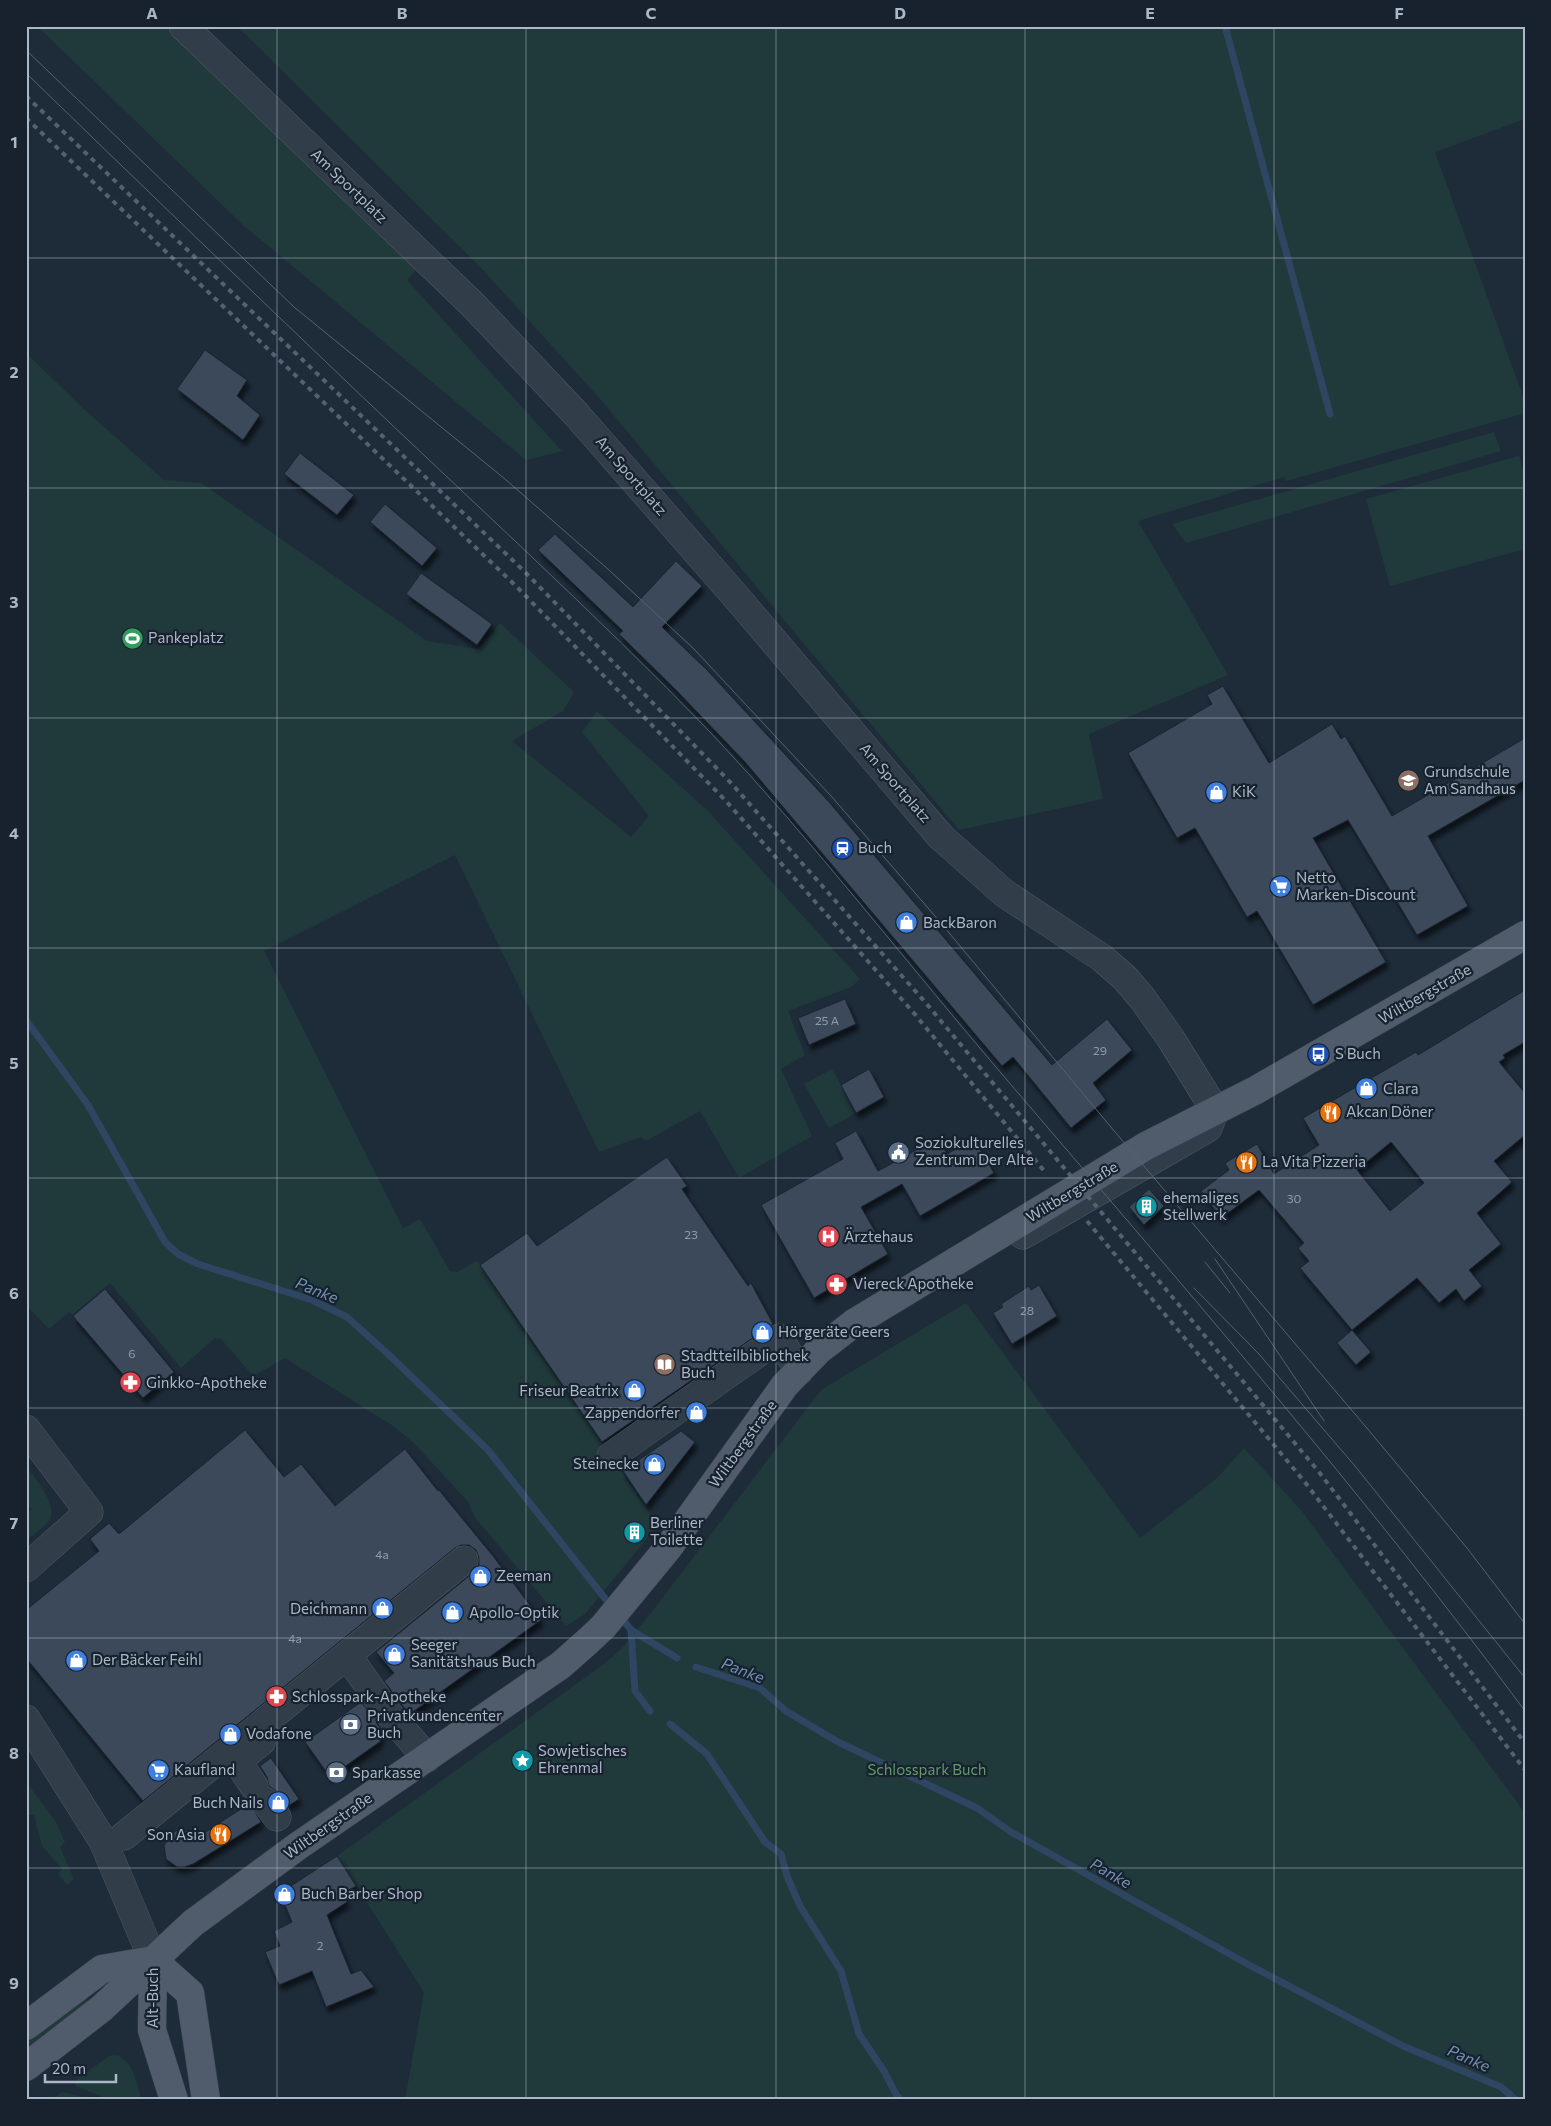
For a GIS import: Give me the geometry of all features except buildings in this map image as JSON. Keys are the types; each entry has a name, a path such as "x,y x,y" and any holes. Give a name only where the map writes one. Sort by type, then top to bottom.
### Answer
{"main road":[{"name":"Wiltbergstraße","path":"26,2066 102,2008 194,1924 298,1846 561,1665 603,1627 668,1548 786,1385 819,1350 854,1323 1146,1146 1256,1090 1525,935"},
{"path":"26,2026 102,1969 153,1960"},
{"name":"Alt-Buch","path":"153,1960 152,2030 174,2100"},
{"name":"Alt-Buch","path":"153,1960 190,1993 206,2100"}],"street":[{"name":"Am Sportplatz","path":"183,26 473,305 576,414 725,584 941,837 1004,893 1102,958 1125,978 1142,998 1171,1039 1215,1110"},
{"path":"611,1456 778,1338 799,1371"},
{"path":"26,1429 89,1512 26,1568"},
{"path":"124,1836 464,1560"},
{"path":"347,1655 383,1706 427,1758"},
{"path":"26,1720 103,1841 153,1960"},
{"path":"253,1731 262,1742 237,1762 265,1801"}],"green space":[{"path":"37,26 172,26 419,267 407,280 562,451 526,460 244,226"},
{"path":"237,26 1525,26 1525,119 1435,152 1525,402 1525,413 1286,481 1284,477 1138,521 1228,675 1089,734 1103,799 959,830 601,400 482,269"},
{"path":"26,353 84,409 164,480 201,483 427,641 478,649 500,623 574,692 563,711 512,741 631,837 649,816 582,732 597,711 707,810 860,979 851,987 788,1011 805,1055 781,1069 812,1136 739,1178 700,1111 646,1141 641,1137 599,1152 455,855 264,951 403,1228 420,1219 450,1271 457,1272 477,1261 658,1525 585,1614 566,1626 474,1516 468,1502 415,1444 393,1426 285,1358 253,1376 221,1339 215,1338 181,1368 110,1283 72,1315 69,1312 49,1329 26,1305"},
{"path":"1494,432 1501,451 1186,543 1172,524"},
{"path":"1519,456 1525,478 1525,549 1390,586 1366,499"},
{"path":"832,1069 856,1113 829,1128 804,1084"},
{"name":"Schlosspark Buch","path":"966,1303 1140,1538 1217,1478 1244,1448 1301,1510 1525,1813 1525,2100 405,2100 424,1992 337,1856 604,1664 622,1648 654,1609 821,1390"},
{"path":"26,1466 48,1498 51,1513 46,1525 26,1540 26,1513 31,1510 26,1501"},
{"path":"26,1782 56,1822 65,1842 60,1847 74,1879 67,1885 58,1874 62,1869 42,1846 34,1815 28,1815"},
{"path":"83,1993 88,2002 26,2049 26,2036"},
{"path":"116,2055 131,2067 142,2100 111,2100 75,2086 76,2080 109,2056"},
{"path":"62,2092 94,2100 51,2100"}],"water":[{"path":"890,2083 906,2100 894,2100"}],"waterway":[{"path":"1225,26 1330,414"},
{"name":"Panke","path":"26,1020 88,1105 165,1242 178,1254 198,1264 312,1300 347,1317 488,1450 607,1601"},
{"name":"Panke","path":"624,1621 631,1630 677,1658"},
{"path":"631,1630 635,1691 650,1711"},
{"name":"Panke","path":"696,1667 760,1688 786,1711 838,1742 977,1808 1011,1832 1251,1966 1403,2046 1501,2087 1516,2100"},
{"path":"670,1724 707,1754 765,1842 781,1854 787,1876 800,1906 841,1971 859,2034 884,2071 899,2100"}],"tram line":[{"path":"26,50 294,307 505,479 609,570 694,649 832,797 935,916 1467,1548 1525,1624"},
{"path":"26,73 267,306 622,643 749,774 1272,1391 1401,1549 1525,1711"},
{"path":"1215,1259 1324,1421"},
{"path":"1205,1262 1230,1293"},
{"path":"1194,1288 1259,1354 1355,1466 1525,1678"}],"railway":[{"path":"26,96 525,572 731,783 925,1002 1319,1472 1525,1743"},
{"path":"26,118 516,586 725,800 913,1012 1045,1172"},
{"path":"1087,1221 1304,1481 1525,1770"}],"place":[{"name":"Pankeplatz","path":"132,638"},
{"name":"Grundschule Am Sandhaus","path":"1408,781"},
{"name":"KiK","path":"1216,792"},
{"name":"Buch","path":"842,848"},
{"name":"Netto Marken-Discount","path":"1280,887"},
{"name":"BackBaron","path":"907,923"},
{"name":"S Buch","path":"1319,1054"},
{"name":"Clara","path":"1367,1089"},
{"name":"Akcan Döner","path":"1330,1112"},
{"name":"Soziokulturelles Zentrum Der Alte","path":"899,1152"},
{"name":"La Vita Pizzeria","path":"1246,1162"},
{"name":"ehemaliges Stellwerk","path":"1147,1207"},
{"name":"Ärztehaus","path":"828,1237"},
{"name":"Viereck Apotheke","path":"837,1284"},
{"name":"Hörgeräte Geers","path":"762,1332"},
{"name":"Stadtteilbibliothek Buch","path":"665,1365"},
{"name":"Ginkko-Apotheke","path":"130,1383"},
{"name":"Friseur Beatrix","path":"635,1391"},
{"name":"Zappendorfer","path":"696,1413"},
{"name":"Steinecke","path":"655,1464"},
{"name":"Berliner Toilette","path":"634,1532"},
{"name":"Zeeman","path":"480,1576"},
{"name":"Deichmann","path":"383,1609"},
{"name":"Apollo-Optik","path":"453,1613"},
{"name":"Seeger Sanitätshaus Buch","path":"395,1654"},
{"name":"Der Bäcker Feihl","path":"76,1660"},
{"name":"Schlosspark-Apotheke","path":"276,1697"},
{"name":"Privatkundencenter Buch","path":"351,1725"},
{"name":"Vodafone","path":"230,1734"},
{"name":"Sowjetisches Ehrenmal","path":"522,1760"},
{"name":"Kaufland","path":"158,1770"},
{"name":"Sparkasse","path":"336,1773"},
{"name":"Buch Nails","path":"279,1803"},
{"name":"Son Asia","path":"221,1835"},
{"name":"Buch Barber Shop","path":"285,1894"}]}
